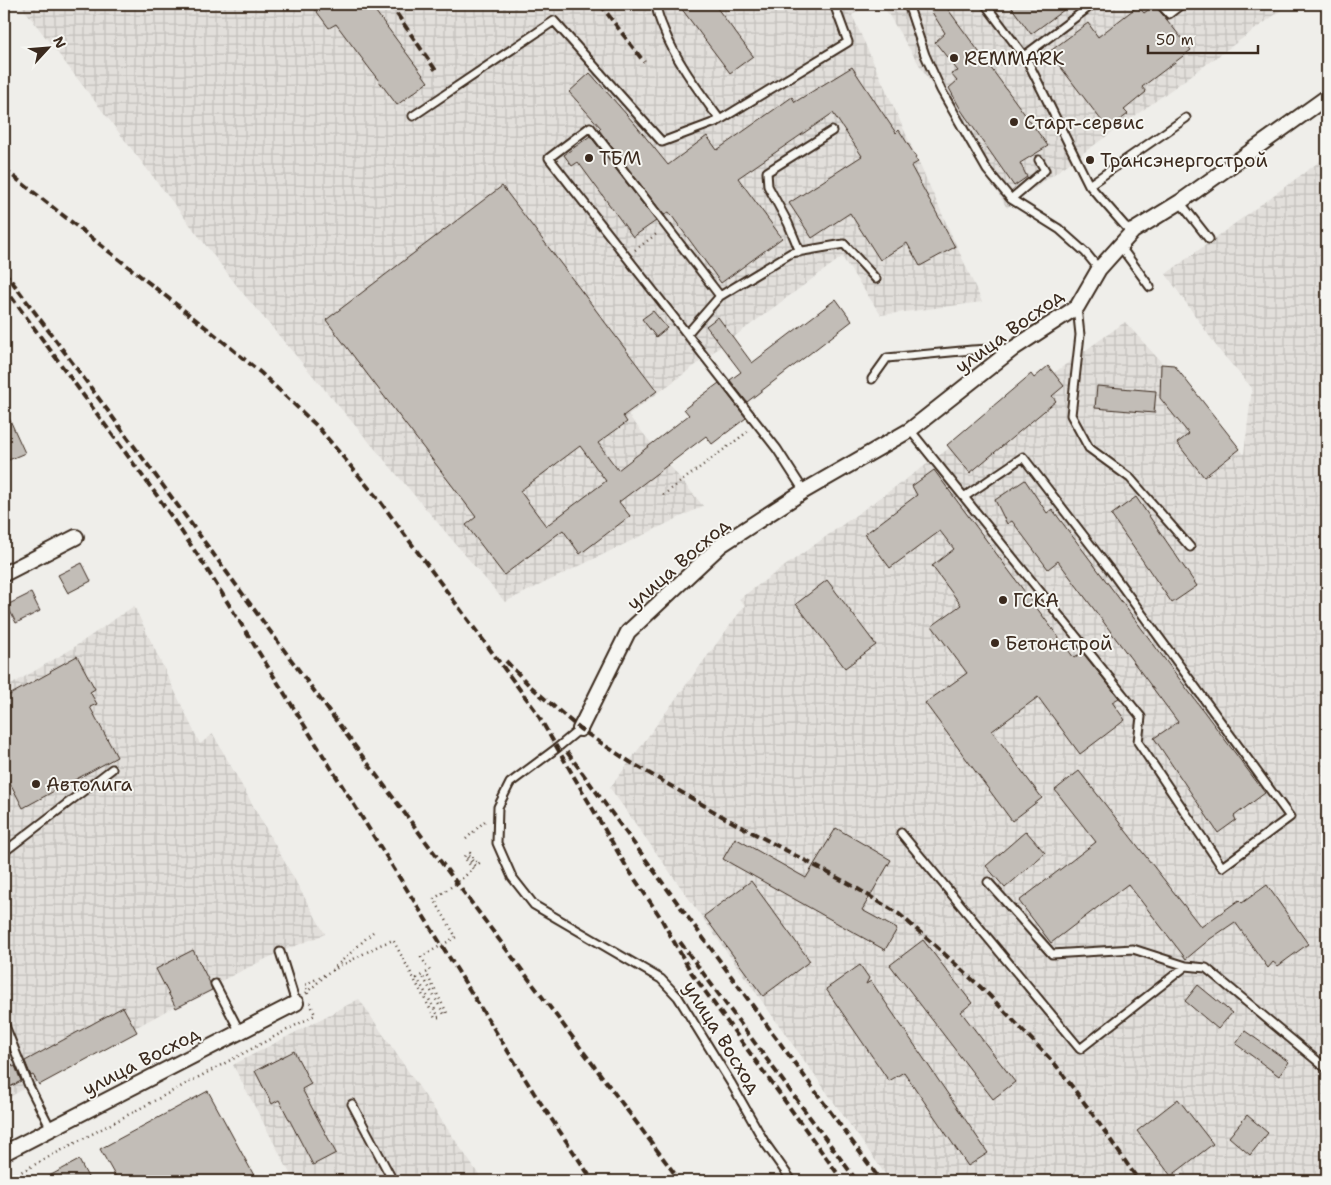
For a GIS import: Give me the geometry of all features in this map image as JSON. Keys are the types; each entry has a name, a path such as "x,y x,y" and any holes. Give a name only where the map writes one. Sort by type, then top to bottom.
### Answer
{"street":[{"name":"улица Восход","path":"580,729 628,632 721,545 804,491 910,430 1014,348 1077,307 1099,269 1133,231 1180,202 1327,97"},
{"path":"4,574 76,537"},
{"name":"улица Восход","path":"4,1153 296,1003"}],"lane":[{"path":"656,4 656,12 670,48 720,120"},
{"path":"413,116 554,21 662,142 720,120 848,42 834,4"},
{"path":"985,4 1024,56 1089,185 1125,226 1133,231"},
{"path":"1024,56 1093,4"},
{"path":"1160,4 1168,14 1182,4"},
{"path":"909,8 925,55 941,90 987,170 1011,199 1059,229 1086,253 1099,269"},
{"path":"1089,185 1186,118"},
{"path":"720,296 590,126 549,158 777,449 804,491"},
{"path":"800,252 788,223 768,186 767,172 832,131"},
{"path":"1011,199 1045,170 1039,160"},
{"path":"1180,202 1209,239"},
{"path":"687,334 720,296 791,254 844,244 876,279"},
{"path":"1120,246 1150,287"},
{"path":"1077,307 1080,335 1071,415 1089,448 1130,478 1190,547"},
{"path":"872,378 887,358 1014,348"},
{"path":"910,430 1141,717 1138,742 1222,867 1290,817 1110,570 1023,457 964,497"},
{"name":"улица Восход","path":"580,729 510,782 498,808 497,843 512,877 534,905 662,979 678,997 731,1083 764,1143 792,1181"},
{"path":"4,852 112,769"},
{"path":"901,833 1080,1049 1186,966"},
{"path":"988,882 1052,954 1134,949 1186,966 1206,968 1327,1069"},
{"path":"280,952 296,1003"},
{"path":"215,984 240,1032"},
{"path":"4,1023 29,1086 51,1129"},
{"path":"352,1104 393,1181"}],"path":[{"path":"626,256 666,227"},
{"path":"664,495 757,425"},
{"path":"466,839 498,808"},
{"path":"380,945 393,940 435,1018 440,1017 417,978 422,975 444,1014 447,1013 426,973 430,971 421,957 456,937 434,899 458,882 472,868 464,857 465,855 474,867 476,866 468,854 470,853 478,864 482,861"},
{"path":"296,1003 373,932"}],"shaded area":[{"path":"20,4 871,4 852,15 982,302 881,315 842,257 628,415 703,506 505,602 241,291"},
{"path":"882,4 1290,4 1007,208"},
{"path":"1327,156 1327,1181 890,1181 610,788 745,605 739,599 1125,322 1244,454 1252,388 1219,350 1166,274"},
{"path":"134,606 200,744 213,734 325,934 280,952 215,984 4,1100 4,689 70,650"},
{"path":"359,999 483,1181 294,1181 233,1065"}],"building":[{"path":"311,4 370,4 428,82 397,105 336,24 329,28"},
{"path":"678,4 714,4 753,56 730,73"},
{"path":"927,4 944,4 1048,146 1020,163 1027,177 1014,186 961,110 949,88 957,81 951,74 958,71 935,42 945,33"},
{"path":"1009,4 1072,4 1031,34"},
{"path":"1155,5 1191,50 1142,87 1146,92 1124,110 1128,114 1108,129 1049,52 1088,23 1098,37 1138,6 1144,13"},
{"path":"852,67 896,133 899,130 916,157 918,162 911,166 955,247 920,266 907,243 880,260 850,213 812,238 789,203 862,156 833,113 738,178 782,238 721,283 669,212 664,215 599,130 601,128 569,92 590,73 668,165 707,136 717,150 792,97 795,102"},
{"path":"590,136 656,221 633,237 578,162 572,166 564,155"},
{"path":"502,186 657,391 623,416 627,422 598,443 618,470 689,415 684,409 719,383 746,418 712,444 706,436 619,502 630,516 580,554 563,530 504,575 466,525 476,517 326,320","holes":["580,446 606,481 546,526 520,491"]},
{"path":"836,299 852,321 747,402 730,380 741,372 706,326 718,317 752,363"},
{"path":"653,311 667,328 656,337 642,319"},
{"path":"1161,364 1174,365 1240,449 1204,477 1177,443 1189,434 1160,398"},
{"path":"1048,366 1064,386 1052,396 1056,401 970,473 947,445 1031,374 1034,378"},
{"path":"1097,386 1156,391 1154,413 1095,408"},
{"path":"4,407 25,453 4,462"},
{"path":"934,470 1074,658 1082,652 1119,698 1112,702 1125,720 1080,754 1038,697 992,731 1042,798 1012,821 925,703 967,673 932,626 961,605 932,566 954,549 940,531 890,568 865,534 917,495 912,486"},
{"path":"1025,480 1047,513 1052,509 1265,793 1234,816 1236,820 1218,833 1154,738 1178,722 1058,561 1048,569 1012,521 1007,524 995,500"},
{"path":"1136,497 1197,586 1172,603 1111,515"},
{"path":"82,563 91,581 68,593 58,575"},
{"path":"827,580 876,645 845,668 796,604"},
{"path":"31,593 40,611 16,623 7,605"},
{"path":"77,656 95,689 90,692 97,704 90,707 117,757 23,808 4,771 4,698"},
{"path":"1079,771 1201,927 1239,900 1242,903 1267,885 1308,944 1278,966 1273,962 1268,968 1235,922 1186,959 1128,884 1051,943 1019,901 1096,842 1055,790"},
{"path":"836,828 891,860 862,910 897,929 885,950 723,859 735,838 806,878"},
{"path":"1026,831 1045,853 1005,888 986,866"},
{"path":"751,881 810,961 763,996 704,916"},
{"path":"923,940 972,1003 961,1012 1015,1082 993,1099 890,965"},
{"path":"193,950 212,990 176,1008 156,969"},
{"path":"860,965 869,978 866,984 871,981 988,1153 968,1166 904,1072 889,1081 826,989"},
{"path":"1198,985 1232,1013 1218,1029 1185,1001"},
{"path":"123,1007 137,1032 39,1085 33,1075 31,1076 25,1061"},
{"path":"1245,1031 1289,1062 1279,1076 1236,1044"},
{"path":"4,1049 13,1067 15,1066 21,1081 4,1090"},
{"path":"294,1051 311,1084 302,1089 336,1153 313,1165 279,1100 272,1104 255,1071"},
{"path":"208,1091 257,1181 118,1181 100,1149"},
{"path":"1178,1099 1213,1144 1171,1176 1137,1131"},
{"path":"1247,1115 1268,1133 1250,1155 1229,1137"},
{"path":"79,1160 90,1181 40,1181"}],"railway":[{"path":"390,4 437,72"},
{"path":"600,4 644,62"},
{"path":"4,169 261,373 318,427 379,500 535,710 626,866 659,915 691,972 843,1181"},
{"path":"4,271 405,814 680,1181"},
{"path":"4,287 158,497 203,563 534,1093 593,1181"},
{"path":"506,661 530,686 580,729 630,762 727,819 853,886 899,914 988,994 1055,1064 1139,1181"},
{"path":"567,752 881,1181"},
{"path":"680,942 857,1181"}],"place":[{"name":"REMMARK","path":"954,58"},
{"name":"Старт-сервис","path":"1014,122"},
{"name":"ТБМ","path":"589,158"},
{"name":"Трансэнергострой","path":"1090,160"},
{"name":"ГСКА","path":"1003,600"},
{"name":"Бетонстрой","path":"995,643"},
{"name":"Автолига","path":"36,784"}]}
